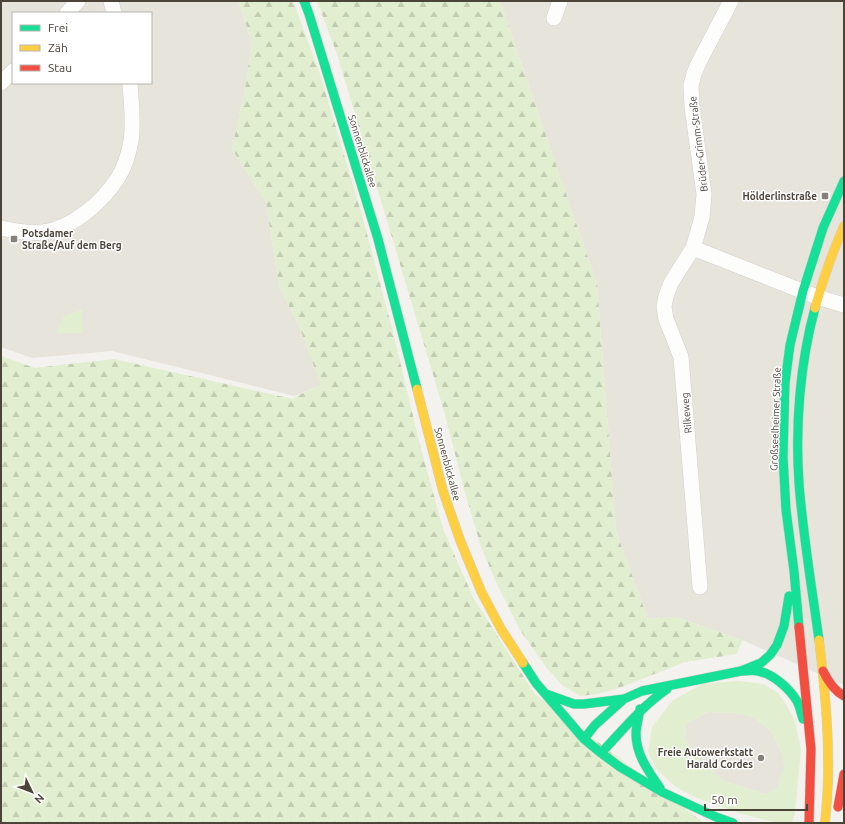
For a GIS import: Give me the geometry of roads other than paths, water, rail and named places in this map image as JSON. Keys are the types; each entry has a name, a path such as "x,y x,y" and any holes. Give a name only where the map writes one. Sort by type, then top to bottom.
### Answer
{"main road":[{"name":"Sonnenblickallee","path":"304,1 378,239 443,491 460,540 481,591 501,629 536,683 584,739 620,767 662,792 716,817 733,823"},
{"name":"Großseelheimer Straße","path":"811,749 794,571 786,510 783,457 785,383 790,345 803,291 823,228 844,181"},
{"path":"825,823 829,760 828,739 823,671 802,515 798,470 798,425 806,352 817,297 844,226"},
{"path":"545,693 574,704 624,699 642,691 741,671 761,663 770,655 777,645 784,626 794,571"},
{"path":"741,671 756,671 765,674 792,694 800,707 811,749 809,823"},
{"path":"823,671 833,687 844,696"},
{"path":"601,753 640,710 658,694 673,685"},
{"path":"584,739 595,726 624,699"},
{"path":"640,710 636,734 641,758 662,792"},
{"path":"835,818 844,774"}],"street":[{"path":"68,12 78,1"},
{"path":"111,1 114,12"},
{"path":"554,18 560,1"},
{"name":"Brüder-Grimm-Straße","path":"692,248 702,216 704,194 692,107 691,85 699,62 731,1"},
{"path":"1,83 12,71"},
{"path":"1,228 18,232 43,233 59,229 74,221 105,195 118,177 128,155 131,141 133,114 130,84"},
{"path":"692,248 817,297 844,305"},
{"name":"Rilkeweg","path":"692,248 672,283 666,296 664,308 666,319 681,358 700,587"}],"place":[{"name":"Hölderlinstraße","path":"825,196"},
{"name":"Potsdamer Straße/Auf dem Berg","path":"14,239"},
{"name":"Freie Autowerkstatt Harald Cordes","path":"761,758"}]}
